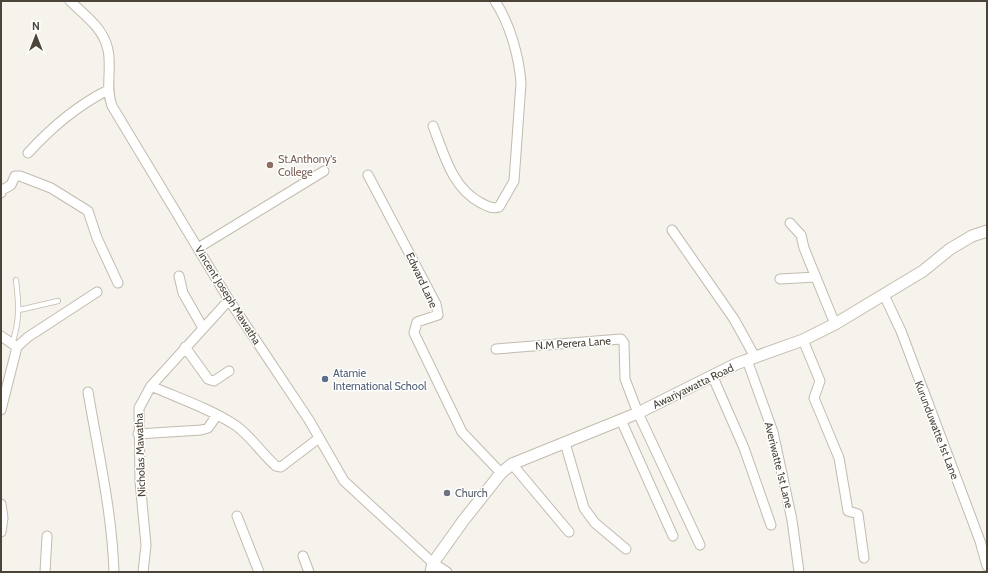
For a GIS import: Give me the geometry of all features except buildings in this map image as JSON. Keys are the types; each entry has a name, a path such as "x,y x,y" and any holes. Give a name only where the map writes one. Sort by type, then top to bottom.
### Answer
{"street":[{"name":"Vincent Joseph Mawatha","path":"70,1 95,25 102,35 108,50 108,90 112,106 229,300 319,438 344,481 432,568 447,572"},
{"path":"433,126 449,167 458,183 478,201 494,208 499,207 514,181 521,83 519,67 505,17 495,1"},
{"path":"28,153 81,106 108,90"},
{"path":"198,248 324,171"},
{"name":"Edward Lane","path":"368,175 436,304 438,314 417,322 414,333 462,432 501,473"},
{"path":"1,193 2,190 11,185 15,176 20,176 51,188 88,211 97,238 118,283"},
{"path":"790,223 800,235 835,324"},
{"name":"Averiwatte 1st Lane","path":"672,230 734,319 751,359 773,432 792,520 799,572"},
{"name":"Awariyawatta Road","path":"432,568 501,473 512,464 638,413 712,375 803,340 835,324 923,271 950,249 972,236 987,231"},
{"path":"179,276 183,293 203,328"},
{"path":"780,279 816,277"},
{"path":"1,410 14,345 97,292"},
{"name":"Kurunduwatte 1st Lane","path":"884,295 901,331 980,541 987,566"},
{"name":"Nicholas Mawatha","path":"143,572 146,545 140,481 138,434 139,408 151,386 229,300"},
{"path":"1,336 14,345"},
{"name":"N.M Perera Lane","path":"496,349 621,340 624,343 626,379 638,413"},
{"path":"803,340 820,381 814,398 839,458 848,511 858,514 864,558"},
{"path":"185,347 208,379 214,381 229,371"},
{"path":"712,375 744,448 770,525"},
{"path":"151,386 217,415 235,425 246,434 276,466 282,467 319,438"},
{"path":"88,392 109,515 114,572"},
{"path":"638,413 700,546"},
{"path":"138,434 201,430 208,428 217,415"},
{"path":"621,420 673,536"},
{"path":"565,443 584,508 595,523 626,549"},
{"path":"512,464 569,532"},
{"path":"1,504 3,518 1,532"},
{"path":"237,516 259,572"},
{"path":"45,572 47,536"},
{"path":"303,556 309,572"}],"lane":[{"path":"14,345 19,310 16,280"},
{"path":"19,310 58,301"}],"place":[{"name":"St.Anthony's College","path":"270,165"},
{"name":"Atamie International School","path":"325,379"},
{"name":"Church","path":"447,493"}]}
